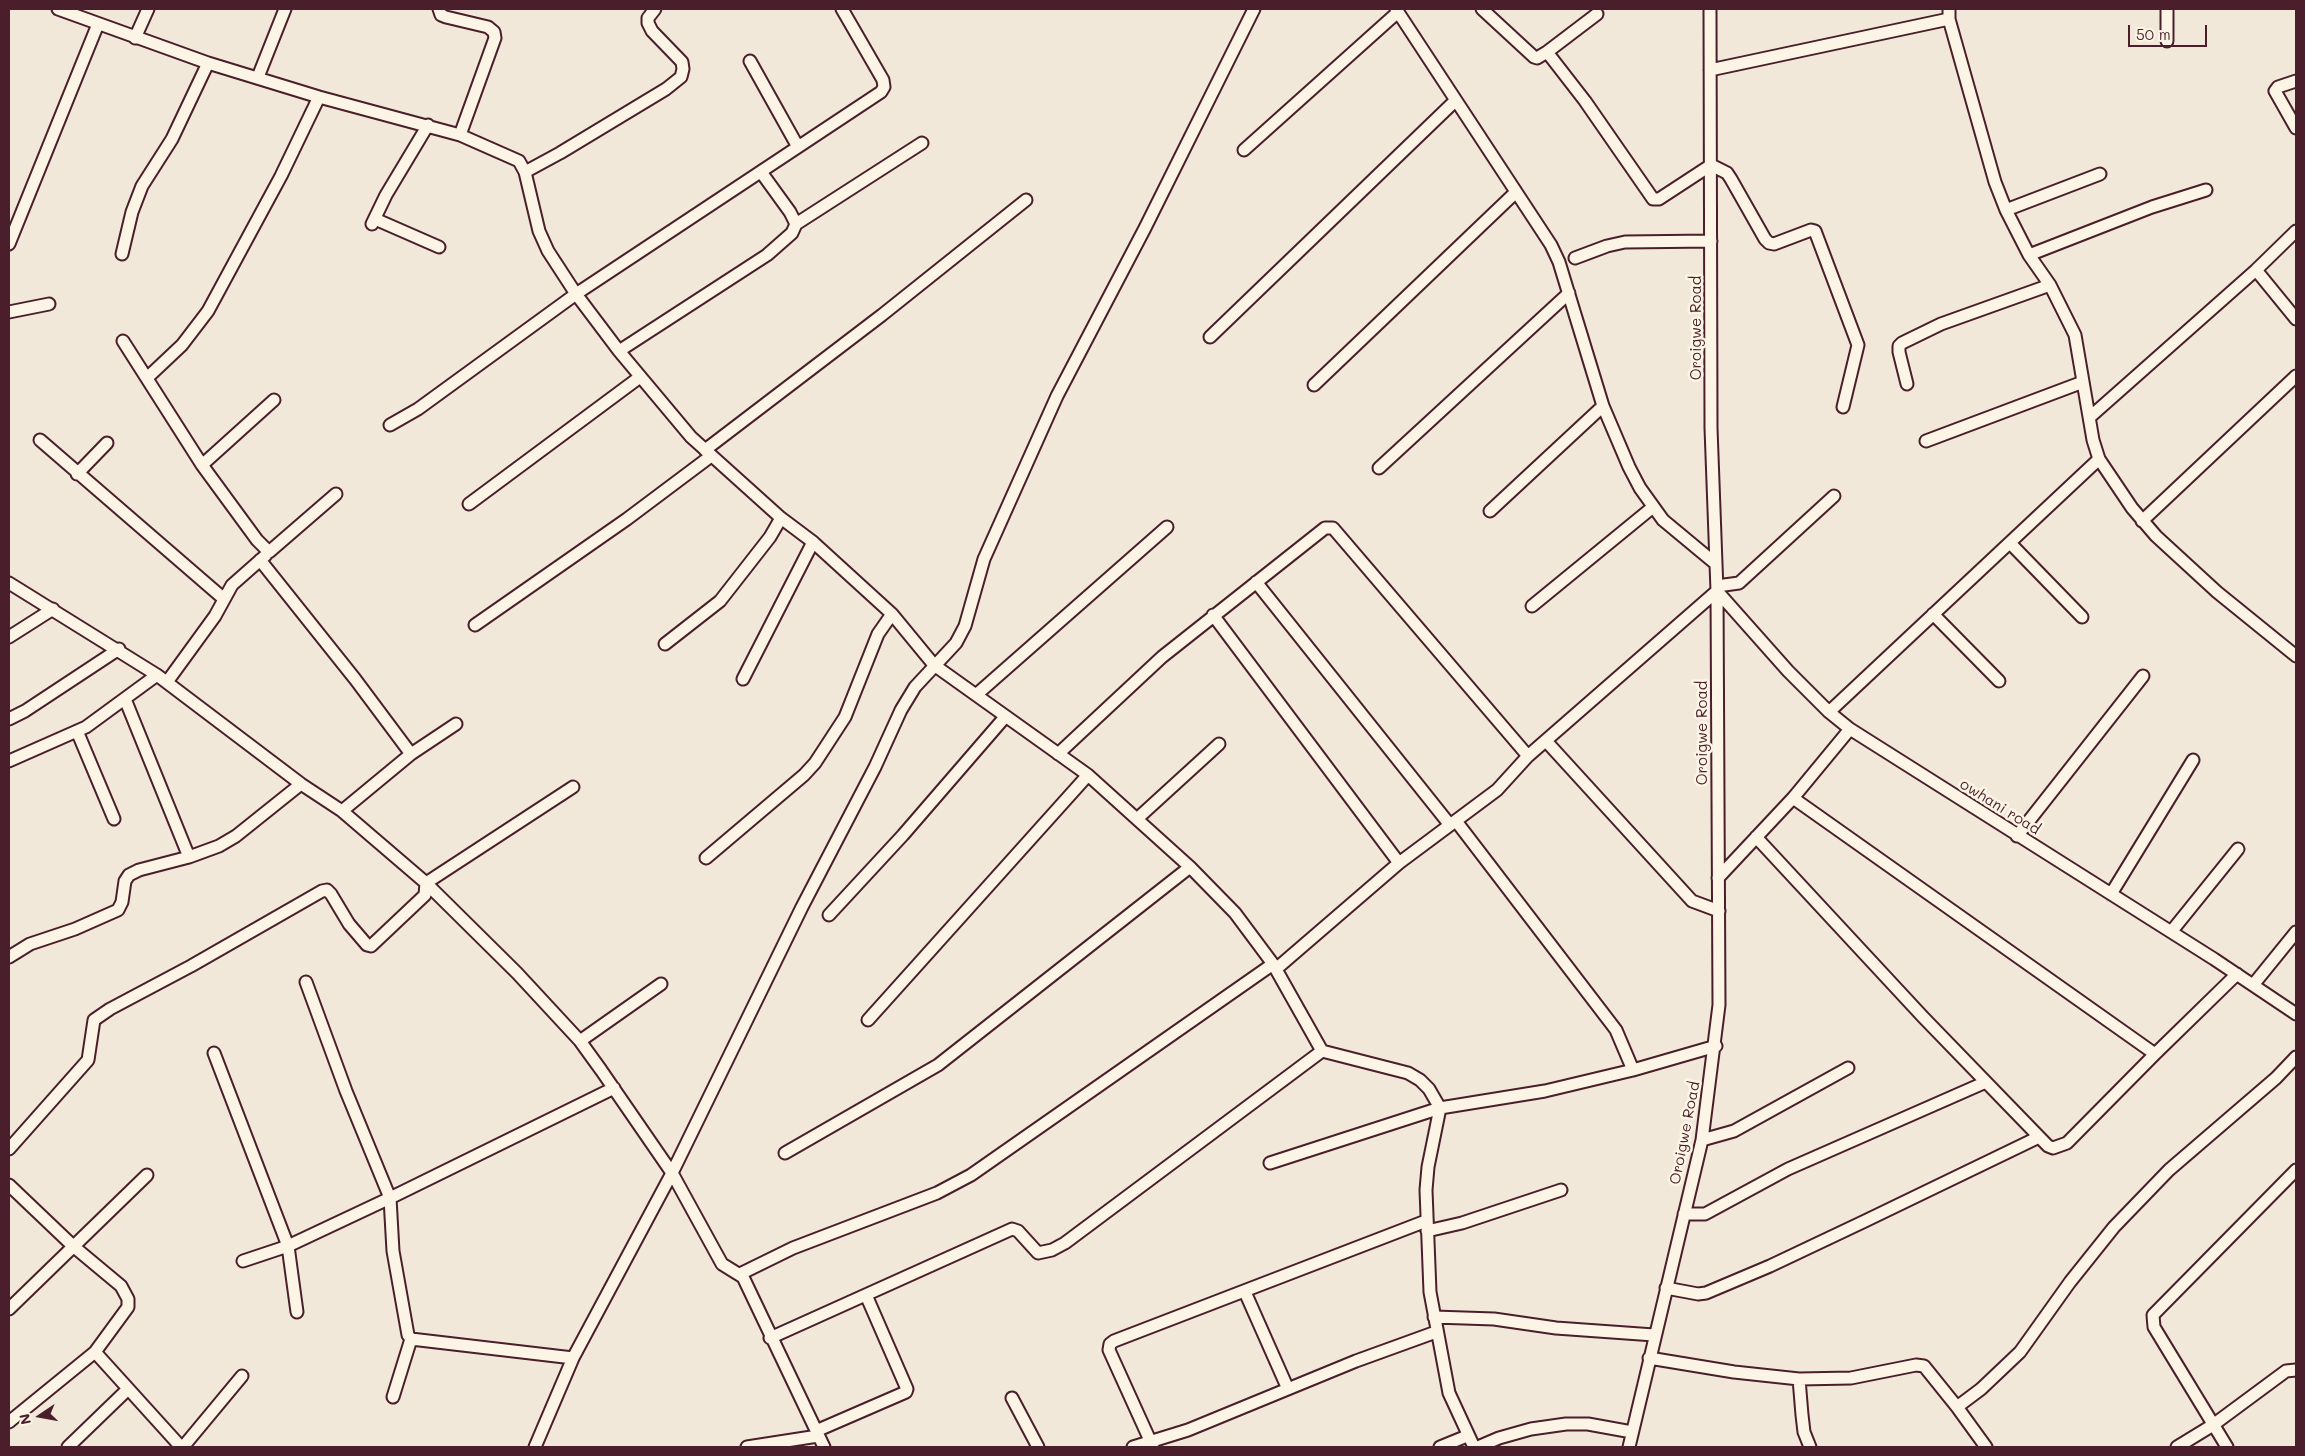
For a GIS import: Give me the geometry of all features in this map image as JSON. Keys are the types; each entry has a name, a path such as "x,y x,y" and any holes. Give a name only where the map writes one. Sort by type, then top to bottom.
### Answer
{"street":[{"path":"58,9 208,63 460,135 512,156 519,161 525,172 543,241 576,294 678,422 708,453 781,518 813,542 892,614 934,665 1088,775 1138,818 1190,867 1235,914 1274,967 1322,1051 1408,1073 1420,1080 1429,1089 1440,1108 1428,1167 1426,1226 1428,1276 1436,1332 1449,1393 1467,1436 1474,1447"},
{"path":"135,38 148,9"},
{"path":"258,77 286,9"},
{"path":"439,9 441,15 488,27 494,32 494,38 460,135"},
{"path":"390,426 418,409 576,294 881,92 884,87 883,80 842,9"},
{"path":"535,1447 573,1358 672,1174 802,906 876,767 901,710 915,687 934,665 947,654 965,626 984,559 1057,396 1145,228 1254,9"},
{"path":"1482,9 1534,57 1538,58 1597,14"},
{"name":"Oroigwe Road","path":"1629,1447 1654,1335 1702,1140 1716,1046 1719,1005 1717,588 1712,428 1710,9"},
{"path":"2166,41 2167,9"},
{"path":"525,172 666,89 680,77 683,69 682,62 652,31 648,24 648,18 653,10"},
{"path":"1244,150 1397,10 1551,245 1569,293 1603,406 1629,467 1653,507 1670,526 1716,564"},
{"path":"1710,70 1949,14 1995,182 2006,210 2029,255 2050,285 2075,335 2093,440 2100,459 2142,521 2217,592 2296,656"},
{"path":"9,244 98,24"},
{"path":"1547,52 1585,101 1652,199 1659,199 1711,166 1727,173 1769,243 1774,244 1811,230 1818,236 1858,345 1843,407"},
{"path":"750,60 798,147"},
{"path":"122,254 132,212 142,186 172,139 208,63"},
{"path":"2296,81 2278,87 2275,92 2296,128"},
{"path":"147,378 182,345 208,311 281,176 319,96"},
{"path":"1210,338 1456,101"},
{"path":"428,125 386,195 374,221 439,247"},
{"path":"620,351 767,255 792,233 796,224 922,143"},
{"path":"761,172 790,212 796,224"},
{"path":"2006,210 2100,174"},
{"path":"2029,255 2152,207 2206,190"},
{"path":"1314,385 1516,192"},
{"path":"475,625 627,519 1026,200"},
{"path":"2090,417 2256,270 2296,231"},
{"path":"1575,258 1607,246 1625,242 1711,241"},
{"path":"2256,270 2296,319"},
{"path":"1907,384 1899,352 1899,346 1902,343 1941,324 2050,285"},
{"path":"1379,468 1569,293"},
{"path":"9,312 49,304"},
{"path":"123,341 202,465 257,540 265,556 411,754"},
{"path":"469,504 640,376"},
{"path":"2142,521 2296,376"},
{"path":"1926,441 2083,382"},
{"path":"202,465 274,400"},
{"path":"1490,511 1603,406"},
{"path":"40,440 77,474 224,599"},
{"path":"77,474 108,443"},
{"path":"1829,712 2100,459"},
{"path":"167,682 215,616 232,585 336,494"},
{"path":"740,1274 793,1248 937,1193 971,1175 1274,967 1399,864 1497,790 1528,756 1717,588 1739,583 1834,496"},
{"path":"1532,606 1653,507"},
{"path":"665,644 720,601 770,537 781,518"},
{"path":"976,695 1167,527"},
{"path":"1058,754 1162,657 1325,528 1333,528 1528,756"},
{"path":"743,680 813,542"},
{"path":"2010,543 2082,617"},
{"path":"9,582 157,675 301,784 342,812 426,883 517,972 580,1041 672,1174 722,1264 740,1274 824,1447"},
{"path":"1256,582 1453,823 1616,1030 1633,1070"},
{"name":"owhani road","path":"1717,588 1788,671 1829,712 1850,729 2172,932 2296,1014"},
{"path":"9,637 53,610"},
{"path":"706,858 804,775 815,763 845,717 878,634 892,614"},
{"path":"1933,614 1999,681"},
{"path":"1214,615 1399,864"},
{"path":"9,719 25,711 119,650"},
{"path":"9,761 86,727 157,675"},
{"path":"2017,836 2143,676"},
{"path":"125,698 189,857"},
{"path":"829,916 903,835 1005,717"},
{"path":"342,812 411,754 456,724"},
{"path":"1718,878 1793,798 1850,729"},
{"path":"77,731 114,819"},
{"path":"1546,741 1692,901 1718,911"},
{"path":"1138,818 1219,744"},
{"path":"2111,894 2193,760"},
{"path":"868,1020 1088,775"},
{"path":"9,957 30,944 75,929 118,910 129,875 219,846 236,836 301,784"},
{"path":"426,883 573,787"},
{"path":"1793,798 2154,1054"},
{"path":"1756,837 1856,947 2039,1137 2048,1146 2053,1148 2067,1144 2154,1054 2237,974"},
{"path":"2172,932 2238,849"},
{"path":"785,1153 938,1065 1190,867"},
{"path":"9,1149 88,1060 94,1020 110,1009 191,966 322,891 327,890 331,894 349,924 367,946 371,946 425,895 426,883"},
{"path":"2252,985 2296,932"},
{"path":"306,982 346,1091 390,1198 395,1266 406,1332 411,1339 573,1358"},
{"path":"580,1041 661,984"},
{"path":"1270,1163 1440,1108 1545,1091 1633,1070 1716,1046"},
{"path":"770,1338 1012,1229 1018,1231 1038,1253 1052,1250 1065,1243 1322,1051"},
{"path":"214,1053 288,1246 297,1312"},
{"path":"1957,1407 1981,1389 2020,1352 2034,1336 2070,1282 2108,1234 2169,1170 2276,1078 2296,1056"},
{"path":"1702,1140 1734,1131 1848,1068"},
{"path":"1684,1214 1705,1214 1788,1169 1986,1082"},
{"path":"244,1262 288,1246 614,1088"},
{"path":"1666,1288 1690,1293 1706,1292 1770,1266 1848,1230 2039,1137"},
{"path":"2227,1447 2154,1327 2153,1315 2296,1170"},
{"path":"9,1309 147,1175"},
{"path":"9,1185 73,1246 121,1286 128,1299 128,1307 95,1352 9,1422"},
{"path":"1152,1445 1110,1350 1110,1344 1114,1341 1426,1226 1462,1223 1561,1190"},
{"path":"1244,1292 1288,1390"},
{"path":"747,1447 817,1433 906,1392 907,1389 866,1296"},
{"path":"1434,1317 1486,1318 1556,1328 1654,1335"},
{"path":"1133,1447 1152,1445 1436,1332"},
{"path":"393,1397 411,1339"},
{"path":"95,1352 182,1447 242,1376"},
{"path":"1649,1358 1734,1372 1799,1379 1851,1378 1916,1365 1924,1366 1986,1447"},
{"path":"2177,1447 2213,1425 2286,1372 2296,1370"},
{"path":"1799,1379 1804,1432 1810,1447"},
{"path":"68,1447 128,1390"},
{"path":"1012,1398 1038,1447"},
{"path":"1478,1447 1499,1438 1531,1429 1566,1424 1588,1424 1632,1432"},
{"path":"1440,1447 1467,1436"}]}
